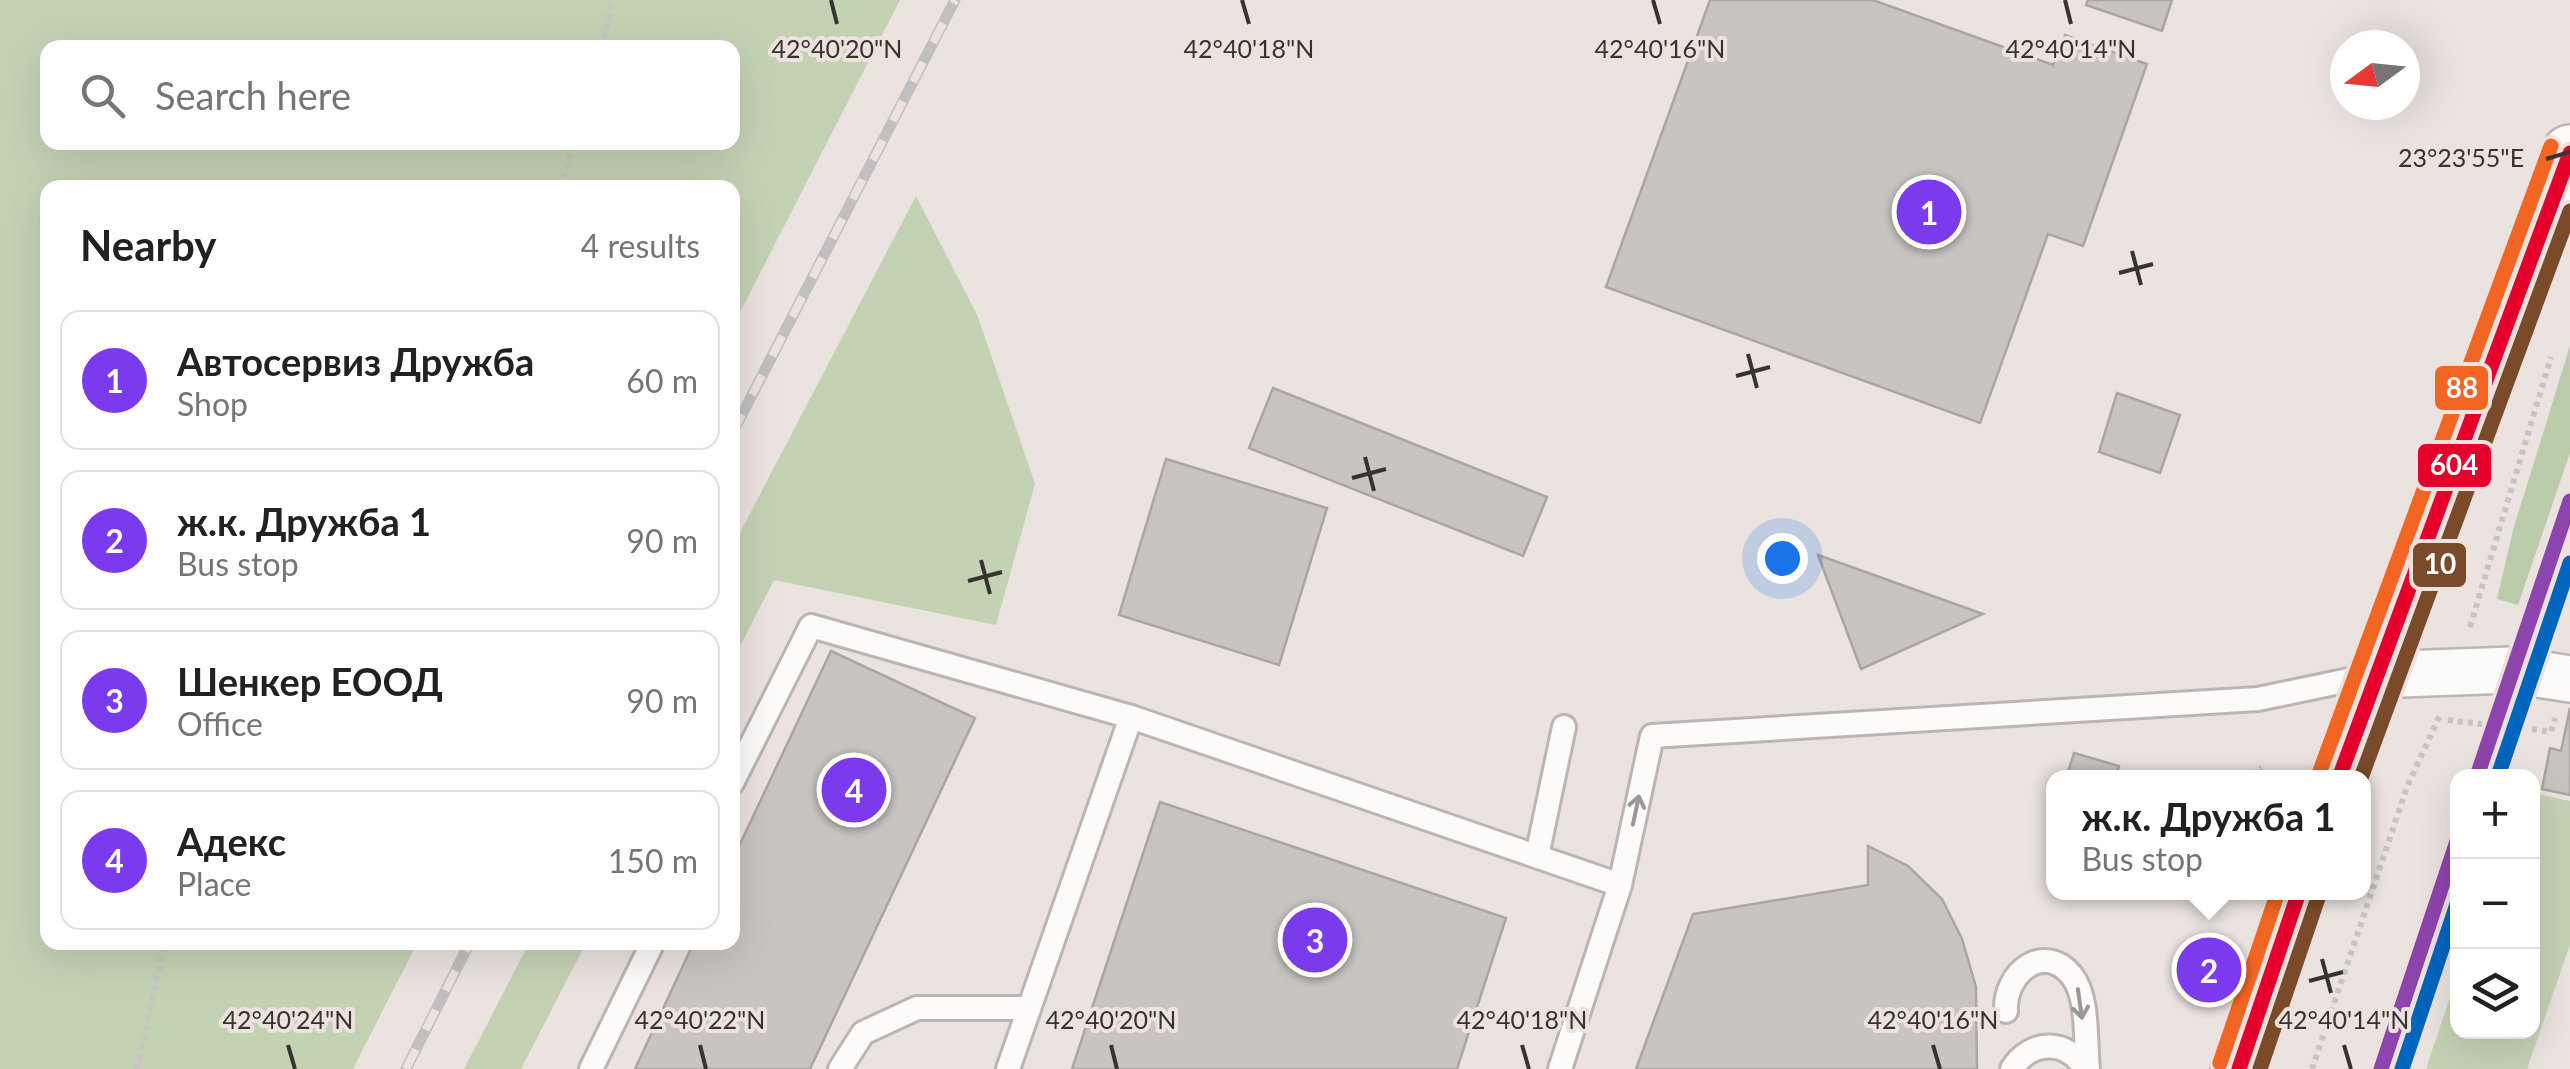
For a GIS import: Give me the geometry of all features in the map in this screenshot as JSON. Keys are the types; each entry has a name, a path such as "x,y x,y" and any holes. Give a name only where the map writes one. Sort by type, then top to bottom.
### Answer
{"main road":[{"path":"2341,770 2570,153"},
{"path":"2239,1069 2296,900"}],"street":[{"path":"2373,675 2512,670 2563,695"}],"lane":[{"path":"740,767 811,626 1131,717 1620,884"},
{"path":"1560,1069 1620,884 1652,736 2258,700 2373,675"},
{"path":"1008,1069 1131,717"},
{"path":"1537,856 1564,727"},
{"path":"591,1069 649,950"},
{"path":"2006,1010 2010,982 2019,970 2048,962 2061,967 2079,990 2086,1069"},
{"path":"840,1069 863,1033 917,1008 1030,1008"},
{"path":"2012,1069 2021,1056 2048,1045 2074,1054 2086,1069"}],"path":[{"path":"604,40 612,0"},
{"path":"562,180 572,150"},
{"path":"2468,641 2553,349"},
{"path":"2532,729 2551,732 2563,695"},
{"path":"2371,894 2407,788 2439,716 2482,724"},
{"path":"2258,770 2262,768"},
{"path":"2396,786 2407,788"},
{"path":"2312,1069 2369,900"},
{"path":"136,1069 162,950"}],"green space":[{"path":"0,0 900,0 740,312 740,180 40,180 40,950 413,950 353,1069 0,1069"},
{"path":"916,196 978,317 1035,484 996,625 774,580 740,646 740,533"},
{"path":"2570,346 2570,453 2518,605 2497,599 2513,530"},
{"path":"2540,795 2570,801 2570,945 2540,1032"},
{"path":"525,950 582,950 521,1069 464,1069"},
{"path":"2450,997 2450,1039 2537,1039 2527,1069 2426,1069"}],"building":[{"path":"1710,0 1873,0 2053,65 2065,35 2147,64 2083,246 2048,234 1980,423 1606,287"},
{"path":"2088,0 2172,0 2162,31 2086,5"},
{"path":"1273,388 1547,497 1523,556 1249,448"},
{"path":"2117,393 2180,415 2160,473 2099,452"},
{"path":"1166,459 1327,508 1279,665 1119,615"},
{"path":"1818,555 1983,614 1861,669"},
{"path":"831,651 975,718 810,1069 635,1069 690,950 740,950 740,844"},
{"path":"2570,708 2570,795 2542,789 2550,748 2561,751"},
{"path":"2074,753 2119,766 2118,770 2069,770"},
{"path":"1160,802 1506,918 1457,1069 1072,1069"},
{"path":"1868,846 1908,866 1942,899 1962,939 1976,987 1977,1069 1636,1069 1693,914 1868,885"}],"railway":[{"path":"740,418 955,0"},
{"path":"406,1069 466,950"}],"transit line":[{"name":"88","path":"2320,770 2551,146"},
{"name":"604","path":"2342,770 2570,153"},
{"name":"10","path":"2364,770 2570,211"},
{"path":"2479,769 2570,501"},
{"path":"2500,769 2570,563"},
{"path":"2381,1069 2451,859"},
{"name":"88","path":"2220,1063 2275,900"},
{"name":"604","path":"2239,1069 2296,900"},
{"name":"10","path":"2260,1069 2317,900"},
{"path":"2402,1069 2450,925"}],"place":[{"name":"Автосервиз Дружба","path":"1929,212"},
{"name":"Адекс","path":"854,790"},
{"name":"Шенкер ЕООД","path":"1315,940"},
{"name":"ж.к. Дружба 1","path":"2209,970"}]}
